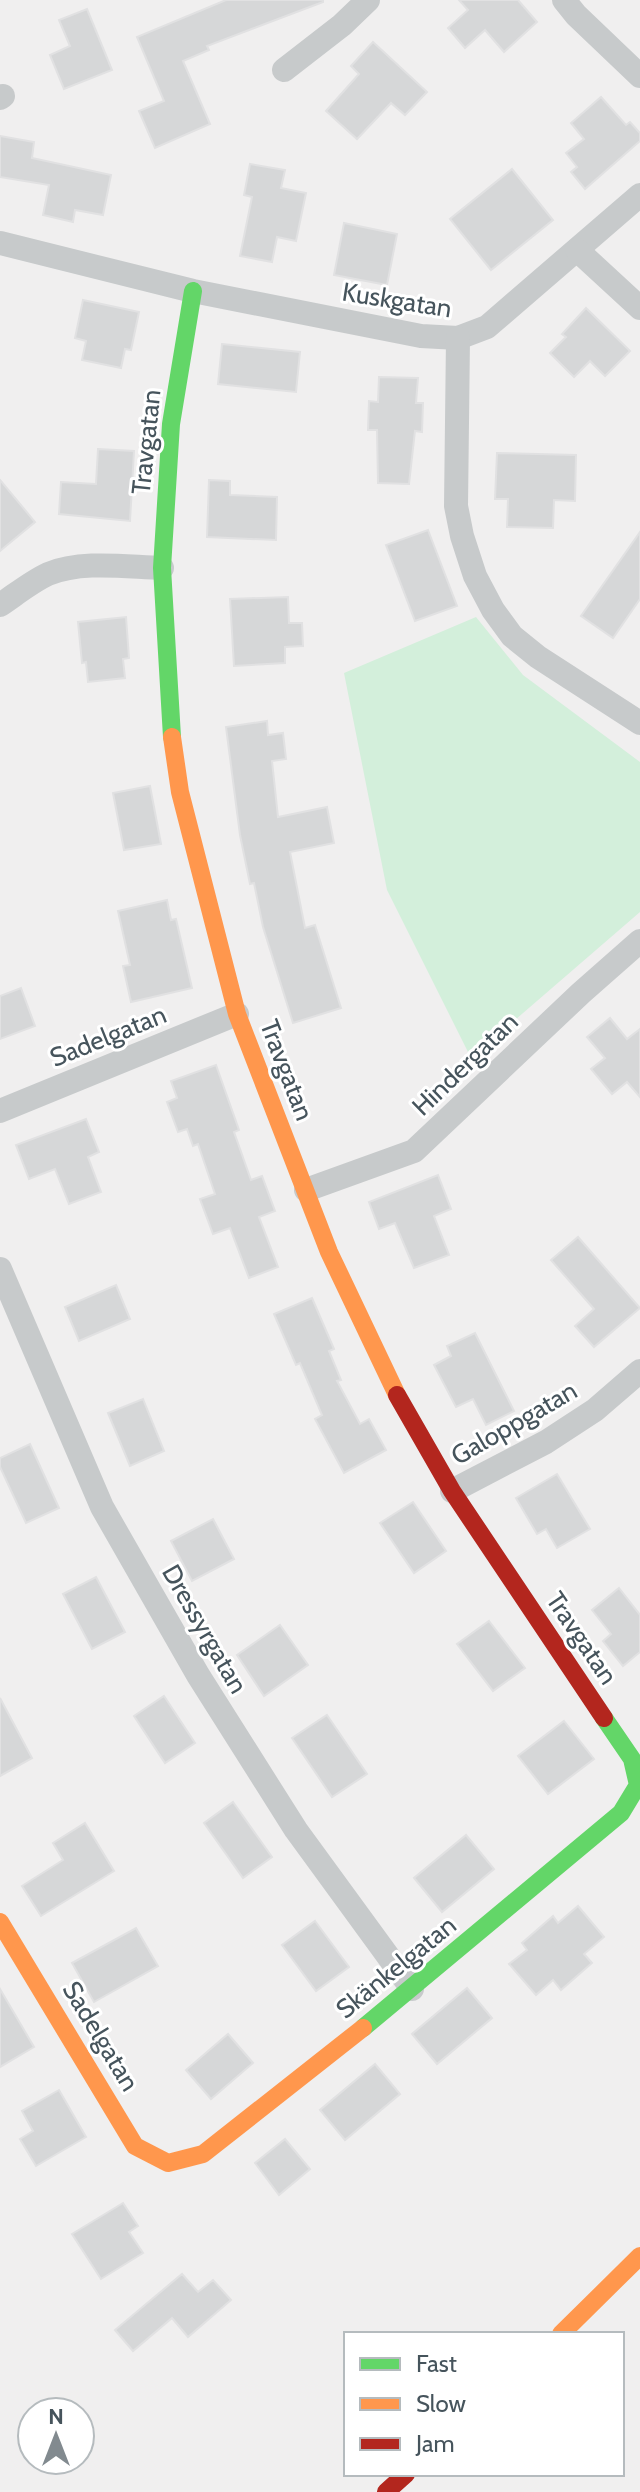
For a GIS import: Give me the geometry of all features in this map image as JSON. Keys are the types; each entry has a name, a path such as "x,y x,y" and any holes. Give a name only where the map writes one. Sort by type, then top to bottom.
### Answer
{"street":[{"path":"284,70 342,25 368,0"},
{"path":"564,0 640,76"},
{"name":"Kuskgatan","path":"0,243 193,291 421,336 458,338 487,327 640,195"},
{"path":"577,250 640,308"},
{"name":"Travgatan","path":"193,291 171,424 162,568 169,712 180,792 237,1014 329,1252 388,1380 452,1491 632,1759 638,1785"},
{"path":"458,338 456,506 475,576 493,610 512,636 538,657 640,723"},
{"path":"0,605 35,581 61,570 78,567 162,568"},
{"name":"Hindergatan","path":"306,1190 414,1151 640,941"},
{"name":"Sadelgatan","path":"0,1111 237,1014"},
{"name":"Dressyrgatan","path":"0,1269 102,1507 198,1675 296,1830 412,1989"},
{"name":"Galoppgatan","path":"452,1491 546,1442 595,1410 640,1371"},
{"name":"Skänkelgatan","path":"168,2163 203,2154 412,1989 621,1813 638,1785"},
{"name":"Sadelgatan","path":"0,1922 135,2146 168,2163"},
{"path":"563,2332 640,2256"},
{"path":"386,2492 404,2476"}],"green space":[{"path":"476,617 523,675 640,762 640,912 471,1058 387,890 344,673"}],"building":[{"path":"226,0 323,2 207,46 209,50 183,61 210,124 155,148 139,111 164,101 137,37"},
{"path":"459,0 518,0 537,22 504,52 485,30 465,48 448,28 468,10"},
{"path":"87,9 112,70 64,89 50,55 70,46 59,20"},
{"path":"373,42 427,92 405,115 391,103 357,139 326,111 359,74 351,66"},
{"path":"601,97 626,125 630,122 640,133 640,141 585,189 571,172 577,167 566,153 584,139 571,123"},
{"path":"0,136 34,142 32,158 111,175 103,215 75,210 73,222 43,215 49,185 0,177"},
{"path":"250,164 285,170 281,188 306,193 296,241 277,237 272,262 240,256 252,197 244,195"},
{"path":"512,169 553,220 491,270 450,219"},
{"path":"344,223 397,234 387,285 334,275"},
{"path":"83,300 139,312 131,350 125,349 121,368 82,360 86,341 75,338"},
{"path":"586,308 630,351 605,376 590,361 574,377 550,353 566,337 562,334"},
{"path":"222,344 300,352 296,392 218,384"},
{"path":"379,377 418,378 416,403 423,403 422,432 415,431 409,484 378,483 377,430 368,430 369,401 378,402"},
{"path":"98,449 134,451 130,521 59,514 61,482 96,484"},
{"path":"497,453 576,455 575,501 554,500 553,528 507,527 508,499 495,499"},
{"path":"0,480 35,522 0,551"},
{"path":"209,480 230,481 230,495 277,497 276,540 207,537"},
{"path":"428,530 457,606 415,621 386,545"},
{"path":"640,532 640,599 613,638 581,616"},
{"path":"288,597 289,623 302,623 303,646 285,647 285,663 234,666 230,599"},
{"path":"126,617 129,658 123,659 125,678 88,682 86,662 82,663 78,622"},
{"path":"267,721 268,735 283,733 286,759 272,761 278,817 327,807 334,843 290,852 305,928 315,925 341,1008 293,1023 263,927 254,883 250,884 240,835 226,727"},
{"path":"150,786 161,844 124,850 113,793"},
{"path":"167,900 171,920 176,919 192,988 131,1002 123,966 130,965 118,911"},
{"path":"21,988 35,1026 0,1039 0,996"},
{"path":"610,1018 627,1039 640,1029 640,1097 627,1082 612,1094 591,1069 605,1058 587,1037"},
{"path":"216,1065 239,1130 234,1132 251,1180 262,1176 275,1211 259,1217 278,1267 249,1278 230,1228 213,1234 200,1199 215,1194 198,1144 193,1146 187,1129 178,1132 167,1102 177,1098 171,1081"},
{"path":"86,1119 99,1152 88,1157 101,1192 69,1204 55,1169 29,1179 16,1145"},
{"path":"438,1175 451,1209 434,1216 449,1255 414,1268 395,1223 379,1229 369,1202"},
{"path":"578,1237 640,1308 594,1347 575,1326 594,1309 551,1260"},
{"path":"116,1285 130,1319 79,1341 65,1307"},
{"path":"312,1298 334,1349 329,1351 341,1380 337,1381 360,1424 369,1419 386,1450 344,1473 315,1419 322,1415 300,1363 296,1365 274,1314"},
{"path":"475,1333 514,1411 486,1425 473,1399 456,1407 434,1365 451,1356 447,1346"},
{"path":"143,1399 164,1451 130,1466 108,1413"},
{"path":"30,1444 59,1508 26,1523 0,1467 0,1458"},
{"path":"557,1474 590,1529 557,1548 546,1529 537,1534 516,1498"},
{"path":"413,1502 446,1551 414,1573 380,1523"},
{"path":"213,1519 234,1559 192,1581 171,1541"},
{"path":"96,1577 125,1632 92,1649 63,1594"},
{"path":"619,1588 640,1615 640,1652 623,1666 603,1641 611,1634 592,1610"},
{"path":"489,1621 525,1668 493,1691 457,1644"},
{"path":"280,1625 308,1665 264,1696 237,1655"},
{"path":"164,1696 195,1743 165,1763 134,1716"},
{"path":"0,1698 32,1758 0,1776"},
{"path":"327,1715 367,1774 332,1797 292,1738"},
{"path":"564,1721 594,1759 548,1794 518,1756"},
{"path":"233,1802 272,1857 243,1878 204,1823"},
{"path":"85,1823 114,1871 41,1916 22,1886 63,1860 53,1843"},
{"path":"466,1835 494,1869 442,1912 414,1878"},
{"path":"578,1906 604,1937 584,1954 592,1963 561,1990 553,1980 536,1995 509,1964 527,1950 522,1943 553,1916 558,1923"},
{"path":"315,1921 349,1967 316,1991 282,1945"},
{"path":"136,1928 158,1966 94,2002 72,1963"},
{"path":"467,1988 492,2018 437,2064 412,2034"},
{"path":"0,1989 34,2047 0,2067"},
{"path":"228,2034 253,2063 211,2099 186,2070"},
{"path":"375,2064 400,2094 345,2140 320,2110"},
{"path":"59,2090 86,2137 36,2166 20,2139 33,2131 22,2111"},
{"path":"285,2139 310,2169 279,2195 255,2163"},
{"path":"123,2203 138,2226 129,2232 143,2253 101,2279 72,2234"},
{"path":"182,2274 198,2292 213,2280 231,2300 188,2337 172,2318 133,2351 115,2330"}],"traffic: fast":[{"path":"172,737 162,568 171,424 193,291"},
{"path":"363,2028 621,1813 638,1785 632,1759 604,1718"}],"traffic: slow":[{"path":"172,737 180,792 237,1014 329,1252 397,1395"},
{"path":"0,1922 135,2146 168,2163 203,2154 363,2028"},
{"path":"563,2332 640,2256"}],"traffic: jam":[{"path":"397,1395 452,1491 604,1718"},
{"path":"386,2492 404,2476"}]}
